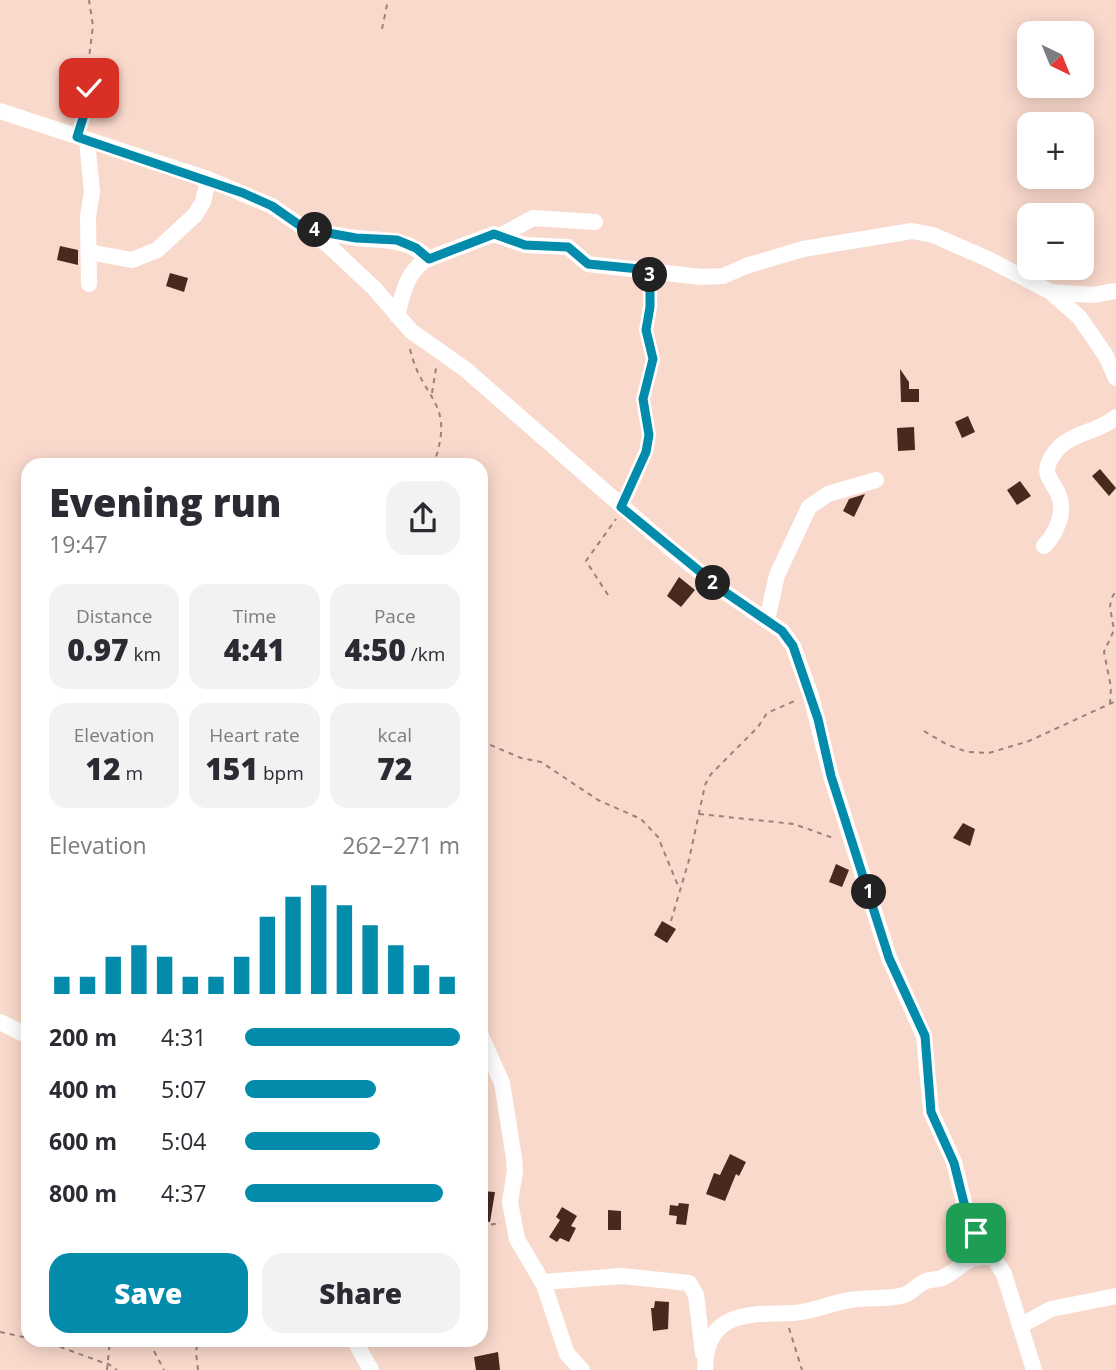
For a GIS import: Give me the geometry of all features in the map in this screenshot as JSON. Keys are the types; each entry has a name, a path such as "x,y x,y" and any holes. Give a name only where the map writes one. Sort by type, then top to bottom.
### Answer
{"street":[{"path":"0,111 208,179 272,206 353,267 411,331 451,357 621,507 725,592 782,631 793,646 810,693 831,776 889,958 925,1036 931,1112 954,1163 968,1219 1004,1274 1034,1370"},
{"path":"82,139 92,192 88,216 89,284"},
{"path":"89,253 132,260 157,250 195,215 203,202 208,179"},
{"path":"397,316 408,276 429,259 480,238 502,234 533,218 595,222"},
{"path":"305,229 356,238 397,240 416,248 429,259"},
{"path":"502,234 525,245 568,247 588,264 701,278 723,276 746,266 803,249 912,231 933,235 1051,292 1080,318 1106,356 1116,379"},
{"path":"1051,292 1093,295 1116,291"},
{"path":"1044,547 1055,531 1061,503 1047,477 1050,461 1068,440 1106,425 1116,417"},
{"path":"768,620 777,575 809,507 828,494 876,480"},
{"path":"0,1022 21,1032"},
{"path":"488,1052 502,1083 515,1171 510,1202 517,1239 543,1282 567,1354 582,1370"},
{"path":"705,1366 708,1342 720,1327 750,1314 794,1313 850,1300 899,1296 913,1291 928,1280 944,1277 972,1258 994,1257"},
{"path":"543,1282 622,1276 689,1283 696,1295 705,1366"},
{"path":"1020,1326 1051,1309 1116,1296"},
{"path":"358,1347 371,1370"}],"path":[{"path":"82,139 90,94 86,73 93,26 89,0"},
{"path":"382,29 388,0"},
{"path":"607,596 586,561 615,522 646,452 649,435 643,399 653,359 646,330 650,307 650,270"},
{"path":"411,331 411,354 440,417 442,433 435,458"},
{"path":"432,395 436,368 451,357"},
{"path":"1110,704 1111,687 1104,652 1114,630 1110,607 1116,592"},
{"path":"671,920 705,785 731,751 758,727 772,709 810,693"},
{"path":"924,732 967,752 989,753 1029,741 1116,701"},
{"path":"488,744 521,758 541,762 598,800 641,819 658,837 679,889"},
{"path":"699,814 794,824 818,831 855,849"},
{"path":"488,1225 513,1222"},
{"path":"785,1312 802,1370"},
{"path":"0,1332 21,1336"},
{"path":"61,1347 107,1363 117,1370"},
{"path":"107,1370 109,1347"},
{"path":"198,1347 198,1370"},
{"path":"154,1351 164,1370"}],"building":[{"path":"60,246 78,250 78,265 57,260"},
{"path":"170,273 188,278 184,292 166,286"},
{"path":"900,369 909,382 909,389 919,389 919,402 901,402"},
{"path":"968,416 975,432 962,438 955,422"},
{"path":"914,427 915,450 898,451 897,428"},
{"path":"1100,469 1116,488 1109,496 1092,476"},
{"path":"1020,481 1031,496 1017,505 1007,490"},
{"path":"865,494 854,517 843,511 849,499"},
{"path":"679,577 695,590 681,607 667,596"},
{"path":"963,823 975,829 970,846 953,838"},
{"path":"836,864 849,870 842,887 829,882"},
{"path":"662,921 676,929 667,943 654,935"},
{"path":"730,1154 746,1162 739,1176 736,1174 725,1201 706,1194 714,1173 720,1175"},
{"path":"488,1192 495,1192 488,1222"},
{"path":"679,1203 689,1204 686,1225 676,1224 677,1216 669,1215 670,1205 678,1206"},
{"path":"562,1207 577,1216 571,1226 576,1228 569,1242 560,1238 557,1242 549,1237 560,1220 556,1217"},
{"path":"608,1210 621,1211 621,1230 608,1230"},
{"path":"655,1301 669,1302 668,1329 653,1331 651,1308 654,1308"},
{"path":"498,1352 500,1370 476,1370 474,1357"}],"route":[{"path":"89,88 90,94 77,137 243,193 272,206 305,229 356,238 397,240 416,248 429,259 480,238 502,234 525,245 568,247 588,264 650,270 651,293 646,330 653,359 643,399 649,435 643,460 621,507 725,592 782,631 793,646 818,719 831,776 889,958 925,1036 931,1112 954,1163 963,1205 976,1233"}]}
